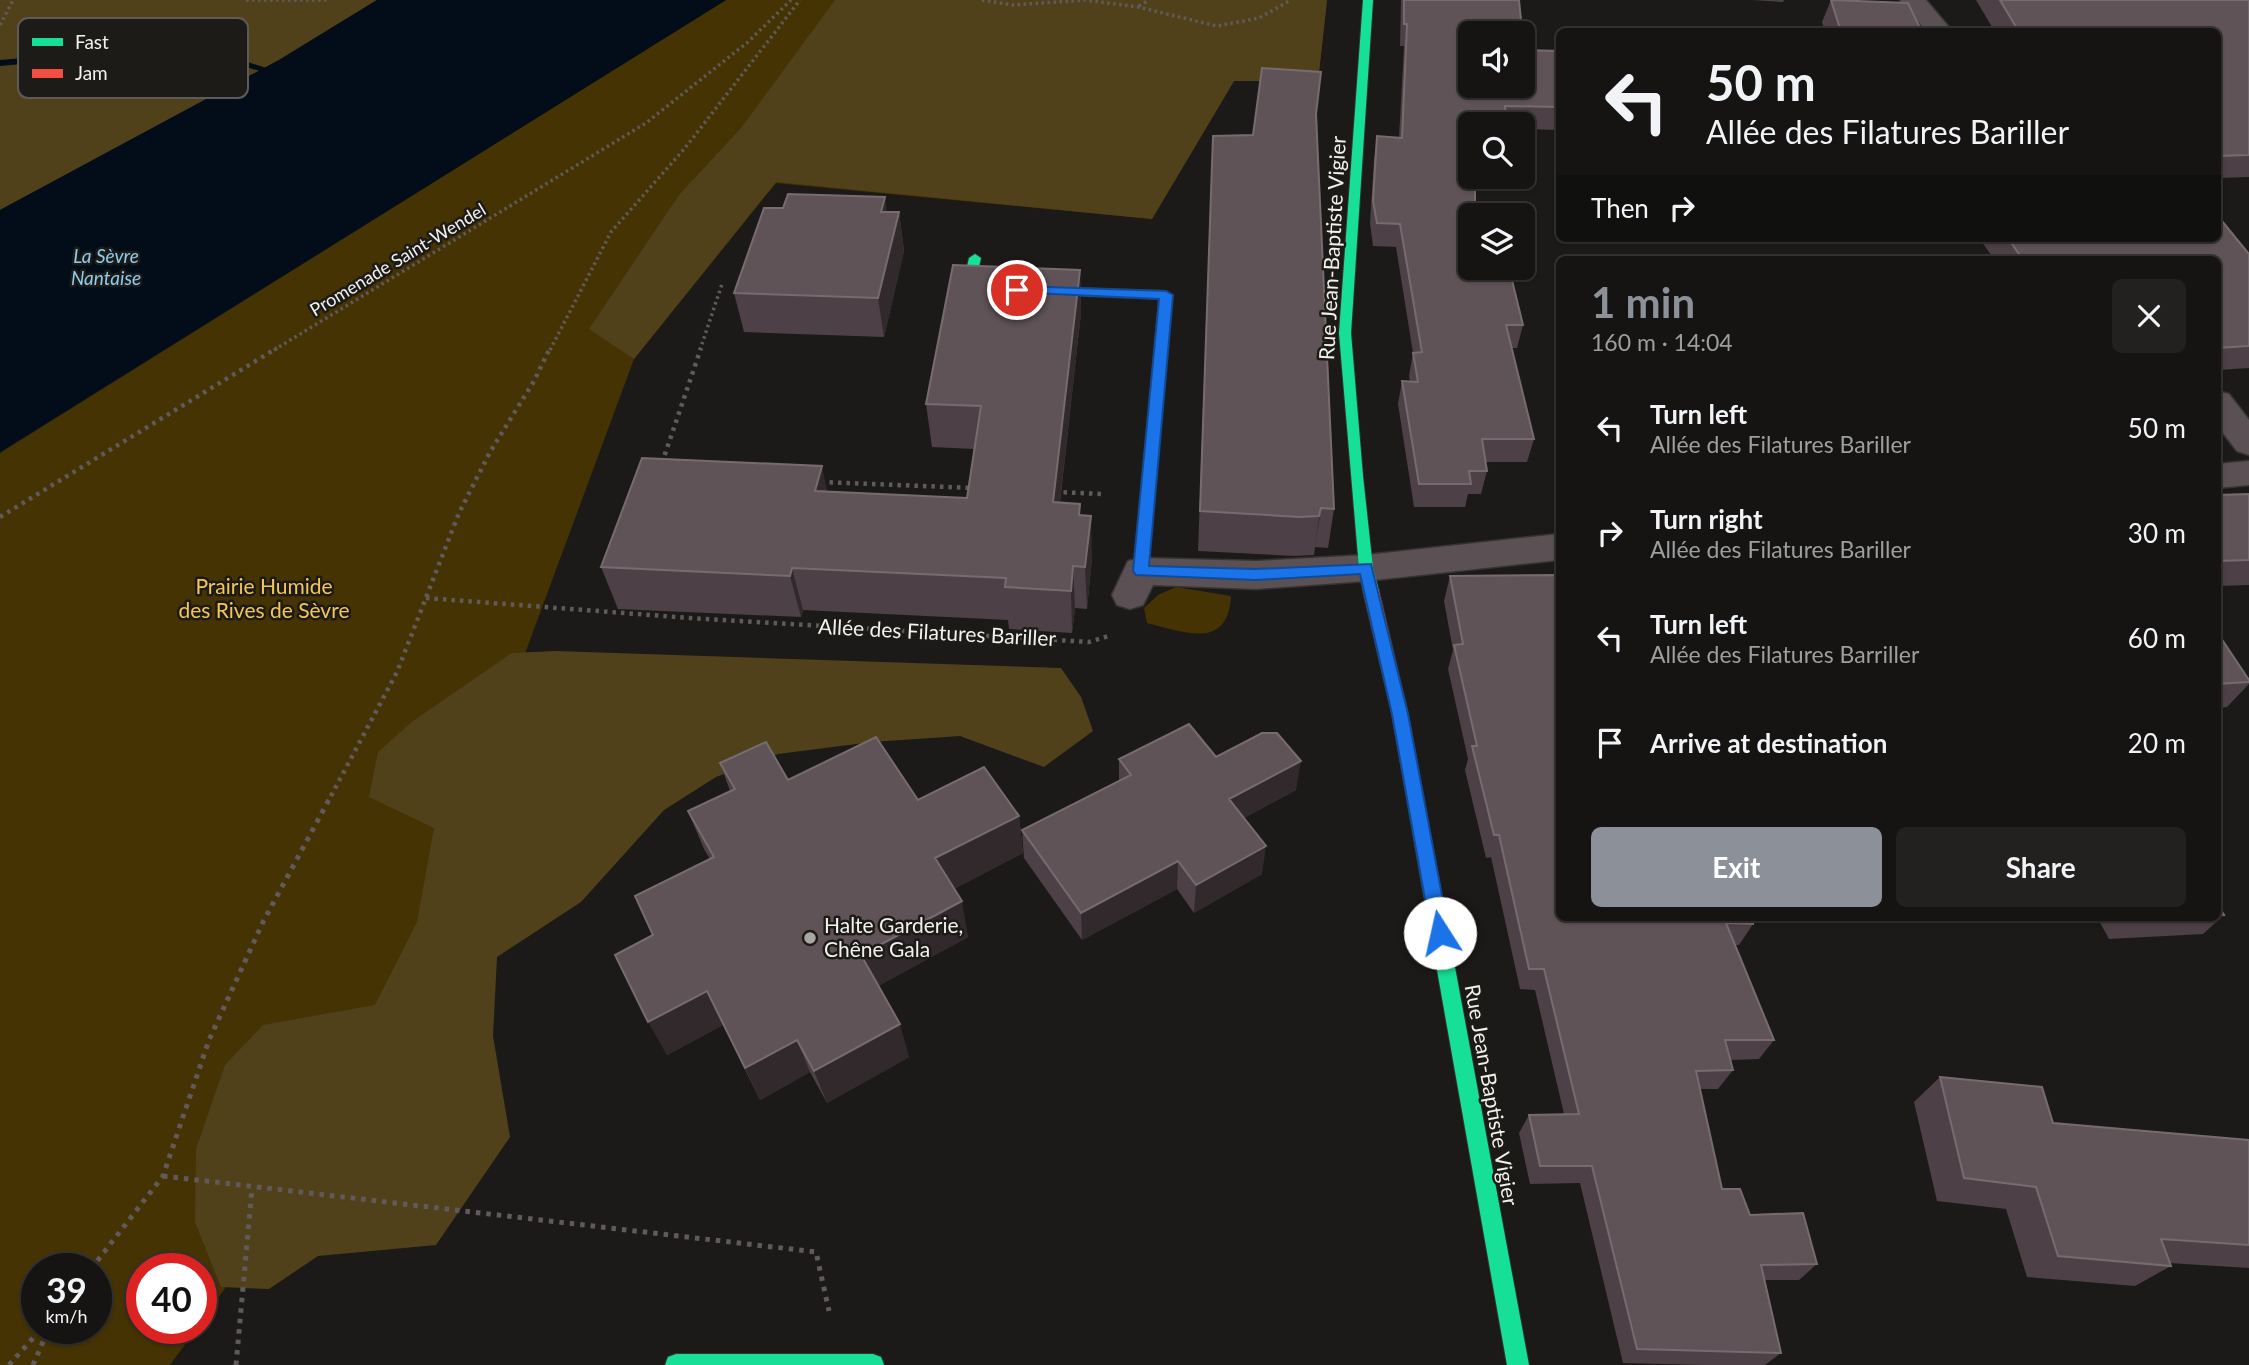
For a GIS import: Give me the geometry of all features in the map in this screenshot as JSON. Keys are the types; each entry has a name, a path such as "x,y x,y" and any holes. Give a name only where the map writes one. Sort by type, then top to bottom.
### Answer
{"street":[{"name":"Rue Jean-Baptiste Vigier","path":"1368,0 1345,333 1351,425 1366,568 1400,714 1518,1365"},
{"path":"1912,0 1937,28"},
{"path":"975,258 968,288 1166,295 1149,496 1135,583 1366,568 1556,547"},
{"path":"2221,407 2249,443"},
{"path":"2221,476 2249,473"},
{"path":"676,1365 873,1365"}],"path":[{"path":"0,24 13,0"},
{"path":"246,0 327,0"},
{"name":"Promenade Saint-Wendel","path":"0,517 646,123 748,42 792,0"},
{"path":"104,1253 163,1177 220,1017 263,922 397,672 459,513 490,452 534,381 592,264 611,232 685,148 800,0"},
{"path":"982,0 1013,5 1086,0 1138,7 1217,26 1259,18 1291,0"},
{"path":"1138,7 1150,0"},
{"path":"670,471 661,467 722,284"},
{"path":"818,482 983,489"},
{"path":"1052,492 1149,496"},
{"name":"Allée des Filatures Bariller","path":"426,598 690,618 1089,642 1111,636 1125,623 1135,583"},
{"path":"163,1177 416,1208 611,1225 816,1252 840,1364"},
{"path":"236,1365 252,1188"},
{"path":"9,1365 28,1344"},
{"path":"33,1365 42,1344"}],"green space":[{"name":"Prairie Humide des Rives de Sèvre","path":"726,0 1327,0 1318,81 1234,81 1152,219 776,183 634,359 361,1097 217,1300 217,1253 126,1253 126,1344 185,1344 170,1365 0,1365 0,453"},
{"path":"1176,587 1231,596 1228,613 1222,625 1202,634 1147,623 1144,608 1158,595"}],"shaded area":[{"path":"0,0 377,0 248,77 248,18 18,18 18,98 208,98 0,210"},
{"path":"835,0 1327,0 1318,81 1234,81 1152,219 776,182 634,359 589,329 679,195 741,128"},
{"path":"555,651 1061,668 1081,697 1093,731 1044,767 960,736 872,742 778,754 716,777 664,810 581,902 497,957 493,1036 510,1137 436,1245 318,1256 269,1289 221,1287 217,1277 217,1253 207,1253 195,1222 196,1149 225,1065 263,1025 375,1005 417,922 434,828 369,797 378,752 413,721 512,653"}],"water":[{"name":"La Sèvre Nantaise","path":"377,0 726,0 0,452 0,210 208,98 248,98 248,77"}],"building":[{"path":"1404,0 1519,0 1521,21 1458,21 1458,98 1535,98 1535,50 1556,51 1556,107 1505,106 1505,112 1458,112 1458,189 1475,189 1475,203 1458,203 1458,280 1512,280 1523,325 1506,325 1534,439 1482,439 1487,471 1469,471 1471,484 1419,484 1402,381 1418,382 1413,353 1422,352 1400,224 1377,223 1373,201 1377,136 1402,138 1407,24 1404,24"},
{"path":"1831,0 1908,3 1920,28 1840,28"},
{"path":"2000,0 2249,0 2249,155 2221,156 2221,28 2017,28"},
{"path":"1262,68 1321,72 1316,114 1334,509 1321,508 1319,516 1200,511 1213,136 1253,135"},
{"path":"788,194 885,197 881,212 899,212 878,298 734,293 764,208 783,208"},
{"path":"2221,220 2249,254 2249,346 2221,348 2221,256 2020,256 2011,242 2221,242"},
{"path":"953,265 1080,270 1053,502 1080,504 1079,515 1091,516 1085,567 1073,566 1071,591 1005,587 1006,578 792,568 790,576 601,567 642,458 822,466 815,491 967,498 981,406 926,404"},
{"path":"2249,494 2249,560 2221,561 2221,495"},
{"path":"1556,575 1556,921 1752,921 1753,924 1726,923 1774,1040 1725,1040 1733,1070 1696,1071 1722,1189 1740,1189 1750,1215 1803,1213 1817,1264 1761,1265 1781,1353 1637,1349 1592,1166 1540,1166 1529,1115 1579,1114 1544,969 1529,969 1499,835 1494,835 1472,746 1477,746 1454,645 1463,644 1450,576"},
{"path":"2221,638 2249,680 2221,684"},
{"path":"1189,724 1216,757 1262,733 1277,733 1301,761 1229,799 1266,846 1196,885 1178,861 1081,913 1022,830 1131,775 1119,759"},
{"name":"Halte Garderie, Chêne Gala","path":"876,737 918,800 984,767 1019,816 935,858 962,901 861,955 900,1024 814,1071 797,1040 745,1068 707,991 648,1022 615,955 653,935 635,896 714,857 688,811 735,789 720,763 766,742 788,780"},
{"path":"1940,1077 2042,1087 2053,1123 2249,1140 2249,1245 2161,1239 2171,1266 2058,1256 2036,1187 1964,1178"}],"waterway":[{"path":"0,63 18,61"},
{"path":"248,64 283,75"}],"traffic: fast":[{"path":"1368,0 1345,333 1356,476 1371,591"},
{"path":"975,258 968,288 1166,295 1141,571"},
{"path":"1437,919 1518,1365"},
{"path":"676,1365 873,1365"}],"traffic: jam":[{"path":"1371,591 1400,714 1437,919"}],"place":[{"name":"Halte Garderie, Chêne Gala","path":"810,938"}],"route":[{"path":"1017,290 1166,295 1141,571 1256,575 1366,568 1400,714 1440,933"}]}
